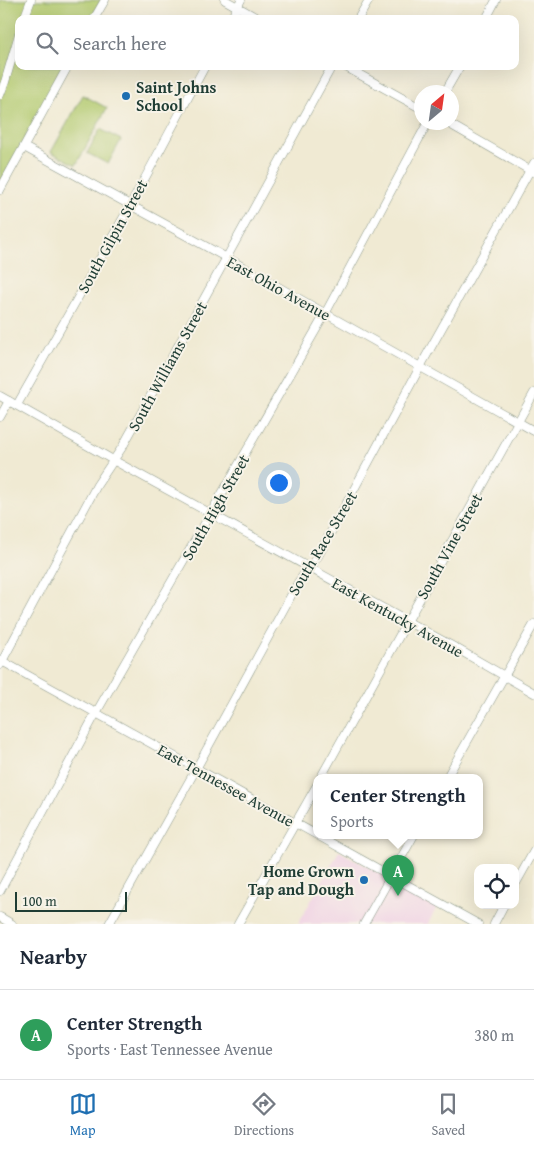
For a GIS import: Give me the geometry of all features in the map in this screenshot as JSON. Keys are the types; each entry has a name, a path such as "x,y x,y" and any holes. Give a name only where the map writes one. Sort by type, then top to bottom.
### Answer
{"street":[{"path":"26,15 32,0"},
{"path":"96,15 105,0"},
{"path":"225,0 239,3 254,15"},
{"path":"360,15 369,0"},
{"path":"488,15 496,0"},
{"path":"233,15 239,3"},
{"path":"0,95 15,48"},
{"path":"0,190 66,70"},
{"name":"South Gilpin Street","path":"17,405 130,206 203,70"},
{"name":"South Williams Street","path":"1,662 97,485 123,446 330,70"},
{"path":"351,70 414,105"},
{"path":"449,85 458,70"},
{"path":"459,129 533,168"},
{"name":"South High Street","path":"0,891 96,713 325,314 424,130"},
{"name":"East Ohio Avenue","path":"24,147 227,258 534,431"},
{"name":"South Race Street","path":"109,924 299,581 318,556 420,367 533,168"},
{"name":"South Vine Street","path":"323,774 534,393"},
{"name":"East Kentucky Avenue","path":"0,396 534,692"},
{"path":"0,418 9,401"},
{"path":"449,774 534,624"},
{"name":"East Tennessee Avenue","path":"1,662 313,833"},
{"path":"238,924 313,792"},
{"name":"East Tennessee Avenue","path":"324,839 478,924"},
{"path":"364,924 412,839"},
{"path":"519,878 534,851"},
{"path":"494,924 502,909"},
{"path":"0,917 12,924"}],"shaded area":[{"path":"339,851 438,905 428,924 298,924"}],"green space":[{"path":"0,0 101,0 93,15 15,15 15,70 63,70 0,183"},
{"path":"83,95 107,108 76,165 51,152"},
{"path":"100,129 121,140 108,164 87,153"}],"place":[{"name":"Saint Johns School","path":"126,96"},
{"name":"Home Grown Tap and Dough","path":"364,880"},
{"name":"Center Strength","path":"398,896"}]}
